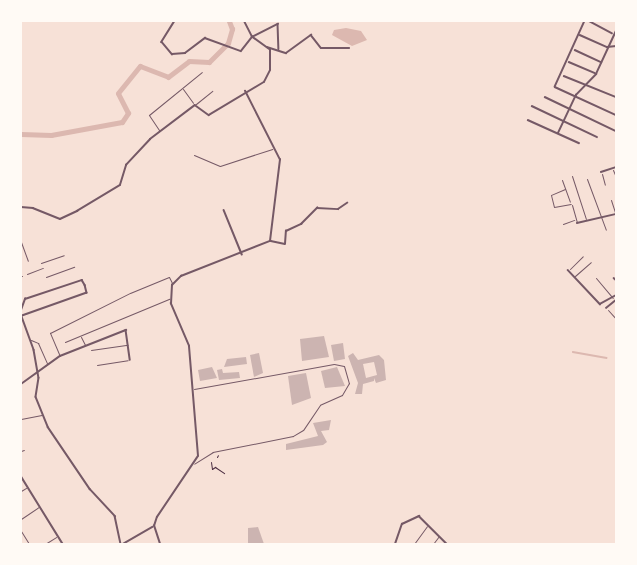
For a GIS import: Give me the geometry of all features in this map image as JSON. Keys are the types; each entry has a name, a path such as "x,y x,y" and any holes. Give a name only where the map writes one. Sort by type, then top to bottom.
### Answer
{"street":[{"path":"176,21 162,42 172,54 185,53 205,38 241,51 252,37 278,24 279,49"},
{"path":"21,207 33,208 60,219 77,211 120,185 126,165 160,132 195,105 209,115 268,76 271,53 252,37 245,22 249,21"},
{"path":"585,21 569,62 555,87 616,115"},
{"path":"558,133 576,95 596,74 615,33 589,21"},
{"path":"266,47 279,49 286,53 294,50 311,35 321,48 349,48"},
{"path":"580,35 607,47 616,46"},
{"path":"574,50 602,62"},
{"path":"569,62 596,74"},
{"path":"563,75 616,98"},
{"path":"245,91 274,148 280,165 270,241"},
{"path":"545,97 616,131"},
{"path":"532,106 597,137"},
{"path":"528,120 579,143"},
{"path":"601,172 614,168"},
{"path":"160,544 154,526 162,504 198,456 186,334 171,298 172,285 181,276 242,254 270,241 285,244 286,231 301,225 307,214 317,208 338,209 347,203"},
{"path":"224,210 242,254"},
{"path":"578,224 616,214"},
{"path":"568,270 600,304 615,297"},
{"path":"21,310 25,299 82,280 87,293 22,315 31,340 39,378 36,397 44,415 81,477 115,516 122,544 154,526"},
{"path":"606,308 616,300"},
{"path":"21,384 47,363 60,356 126,330 129,360"},
{"path":"21,476 63,544"},
{"path":"395,544 402,524 411,517 419,516 447,544"}],"lane":[{"path":"160,132 149,115 202,72"},
{"path":"182,88 195,105 212,91"},
{"path":"194,156 220,166 274,148"},
{"path":"614,168 616,177"},
{"path":"601,172 605,185"},
{"path":"572,176 586,221"},
{"path":"587,179 606,230"},
{"path":"561,180 578,224"},
{"path":"565,189 552,194 552,201 556,209 571,204"},
{"path":"611,200 616,214"},
{"path":"563,224 576,220"},
{"path":"21,242 28,261"},
{"path":"41,263 64,255"},
{"path":"568,270 584,256"},
{"path":"574,277 591,262"},
{"path":"46,277 74,267"},
{"path":"27,274 43,268"},
{"path":"60,356 50,333 169,277 172,285"},
{"path":"596,278 615,297"},
{"path":"65,342 171,298"},
{"path":"606,308 616,319"},
{"path":"81,336 85,346"},
{"path":"31,340 38,343 47,363"},
{"path":"91,350 128,345"},
{"path":"98,365 129,360"},
{"path":"193,389 334,364 344,366 349,383 345,392 320,405 303,430 293,436 213,452 194,464"},
{"path":"21,419 44,415"},
{"path":"21,491 28,487"},
{"path":"21,519 40,507"},
{"path":"414,544 429,524"},
{"path":"21,531 29,544"},
{"path":"45,544 58,536"},
{"path":"433,544 439,536"}],"path":[{"path":"212,462 212,469 215,466 224,473"}],"shaded area":[{"path":"346,28 361,31 367,40 352,46 332,35 334,30"}],"building":[{"path":"324,336 329,357 302,361 300,339"},
{"path":"343,343 345,359 334,361 331,345"},
{"path":"259,353 263,373 254,377 250,355"},
{"path":"353,353 358,360 379,355 384,360 386,380 376,383 374,378 374,381 363,384 362,394 355,394 358,383 348,356","holes":["374,362 377,375 366,378 363,364"]},
{"path":"246,357 247,364 224,367 227,359"},
{"path":"212,367 217,378 200,381 198,370"},
{"path":"337,367 345,386 325,388 321,371"},
{"path":"222,369 223,373 239,372 240,378 219,380 217,370"},
{"path":"306,373 311,398 292,405 288,376"},
{"path":"331,420 329,430 321,431 327,442 323,445 286,450 286,444 318,436 313,423"},
{"path":"258,527 264,544 248,544 248,528"}],"waterway":[{"path":"21,134 51,135 122,122 128,113 118,93 140,66 168,77 189,61 209,62 228,43 232,29 229,21"},
{"path":"573,352 606,358"}]}
